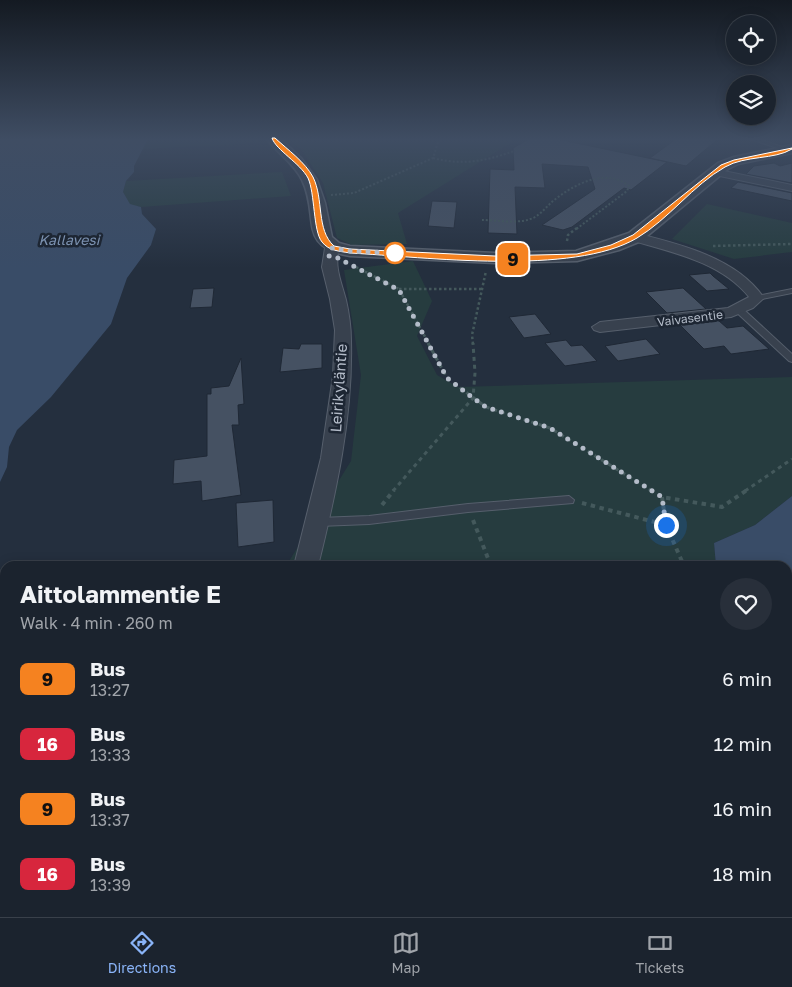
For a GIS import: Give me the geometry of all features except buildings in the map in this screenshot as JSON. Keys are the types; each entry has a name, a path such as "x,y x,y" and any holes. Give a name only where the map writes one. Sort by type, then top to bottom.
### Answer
{"street":[{"name":"Leirikyläntie","path":"307,561 319,522 338,424 343,346 338,300 328,270 332,254 322,234 316,197 311,182"},
{"path":"332,254 350,251 495,258 577,256 613,246 635,236 702,182"},
{"path":"762,182 792,188"},
{"path":"635,236 701,259 728,272 751,288 756,298"},
{"name":"Vaivasentie","path":"600,327 672,321 731,312 756,298"}],"lane":[{"path":"756,298 792,290"},
{"path":"738,309 792,358"},
{"path":"319,522 369,520 468,508 569,500"}],"path":[{"path":"316,197 354,193 379,182"},
{"path":"482,220 514,222 534,217 554,200 582,182"},
{"path":"551,258 549,253 568,240 568,235 627,191 629,186 618,182"},
{"path":"704,246 792,244"},
{"path":"332,254 399,290 483,290"},
{"path":"369,520 434,441 473,398 475,373 472,335 483,290 486,268 492,268"},
{"path":"399,290 447,378 486,407 550,428 662,497 722,506 792,459"},
{"path":"662,497 666,525 682,561"},
{"path":"569,500 666,525"},
{"path":"468,508 489,561"}],"green space":[{"path":"126,182 286,182 291,196 141,207 130,205 123,192"},
{"path":"448,182 398,213 407,244 352,245 337,238 323,183"},
{"path":"707,204 792,223 792,252 734,259 672,239"},
{"path":"413,261 432,301 417,336 437,375 458,387 792,377 792,496 755,525 714,543 716,561 289,561 351,461 361,375 344,270"}],"water":[{"name":"Kallavesi","path":"0,182 126,182 123,192 130,204 141,207 142,214 156,229 151,245 127,278 111,324 51,397 17,430 9,447 7,467 0,482"},
{"path":"792,496 792,561 716,561 714,543 755,525"}],"bus line":[{"name":"9","path":"311,182 316,197 322,234 324,240 332,248 350,251 537,259 577,256 613,246 635,236 702,182"}],"route":[{"path":"395,253 350,251 332,248 329,256 336,257 399,290 447,378 486,407 550,428 662,497 666,525"}]}
